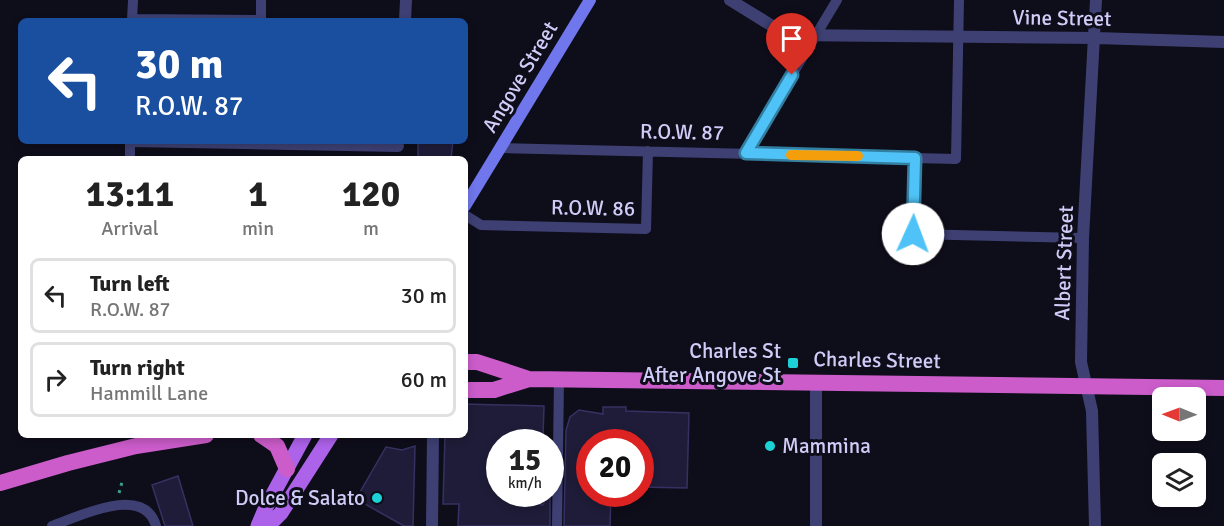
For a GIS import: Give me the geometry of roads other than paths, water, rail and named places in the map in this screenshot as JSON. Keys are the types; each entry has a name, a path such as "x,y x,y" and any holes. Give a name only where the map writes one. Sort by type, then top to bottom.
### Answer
{"highway":[{"name":"Charles Street","path":"469,360 529,379"},
{"name":"Charles Street","path":"468,390 494,390 529,379 1224,388"},
{"path":"136,446 153,438"},
{"path":"0,483 136,446 187,438"},
{"path":"265,438 277,446 287,469"}],"main road":[{"name":"Angove Street","path":"468,201 590,0"},
{"path":"258,526 303,438"},
{"path":"268,526 281,513 329,438"}],"street":[{"path":"405,18 406,0"},
{"name":"Vine Street","path":"730,0 787,35 1096,38 1224,42"},
{"name":"Albert Street","path":"1095,526 1092,411 1081,362 1083,238 1096,38 1096,0"},
{"path":"297,144 398,149"},
{"path":"816,381 816,526"},
{"path":"432,526 433,438"}],"lane":[{"path":"132,18 133,0"},
{"path":"261,0 261,18"},
{"path":"746,153 837,0"},
{"path":"958,37 959,0"},
{"name":"R.O.W. 87","path":"500,148 956,159 958,37"},
{"name":"R.O.W. 86","path":"468,217 482,225 646,229 648,151"},
{"path":"915,158 913,234 1083,238"},
{"path":"557,526 559,379"},
{"path":"52,526 116,504 131,504 144,510 156,526"}],"place":[{"name":"Charles St After Angove St","path":"793,363"},
{"name":"Mammina","path":"770,446"},
{"name":"Dolce & Salato","path":"377,498"}]}
